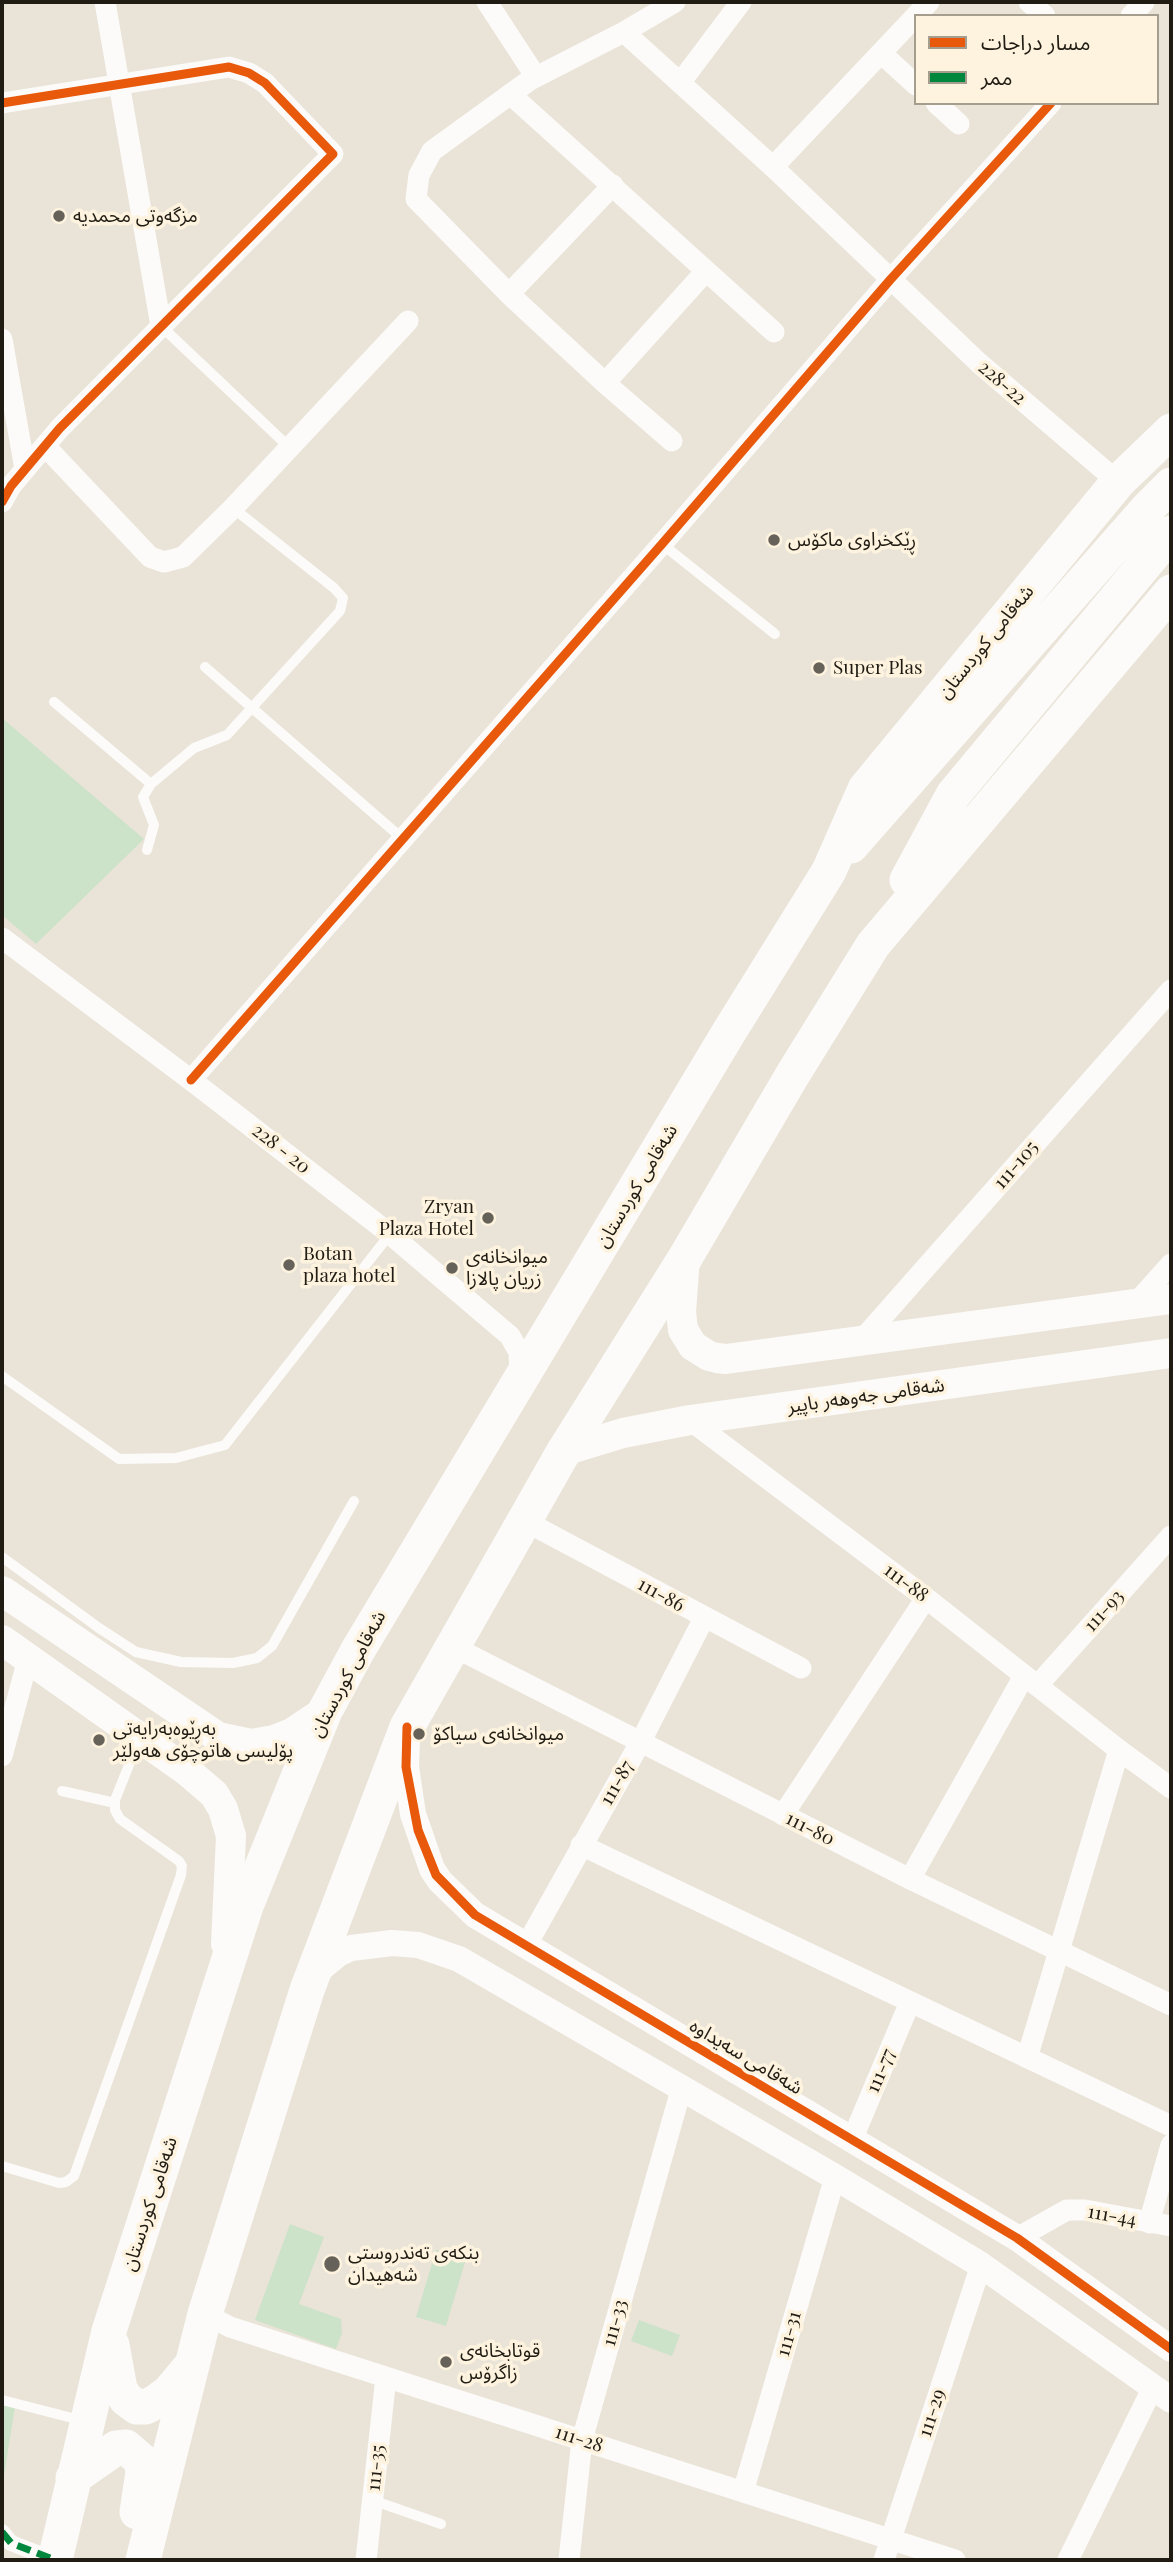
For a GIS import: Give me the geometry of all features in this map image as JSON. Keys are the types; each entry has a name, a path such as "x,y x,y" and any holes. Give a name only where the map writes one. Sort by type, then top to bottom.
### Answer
{"highway":[{"name":"شەقامی کوردستان","path":"55,2560 109,2331 246,1906 325,1711 358,1650 729,1032 829,871 865,789 1118,482 1171,431"},
{"name":"شەقامی کوردستان","path":"829,871 1171,485"},
{"path":"141,2560 205,2314 312,1975 407,1727 564,1451 685,1258 793,1074 873,945 953,795 1171,533"},
{"path":"873,945 1171,592"},
{"path":"109,2331 120,2389 126,2399 137,2407 146,2407 157,2401 190,2367"},
{"path":"74,2478 116,2448 126,2447 141,2460 141,2560"}],"main road":[{"path":"685,1258 681,1321 685,1334 693,1346 709,1356 726,1359 1171,1299"},
{"name":"شەقامی جەوهەر باپیر","path":"564,1451 623,1433 690,1420 1171,1353"},
{"path":"2,1591 218,1737 251,1744 274,1740 292,1733 325,1711"},
{"path":"2,1640 187,1771 214,1794 229,1827 231,1846 225,1971"}],"street":[{"path":"105,2 161,326"},
{"path":"487,2 536,77"},
{"path":"680,83 741,2"},
{"path":"1029,2 1043,14"},
{"path":"661,5 624,32 536,77 432,152 419,175 416,199 509,294 604,383 672,441"},
{"path":"773,167 914,18"},
{"name":"228-22","path":"624,32 773,167 979,363 1118,482"},
{"path":"881,53 914,83"},
{"path":"2,103 229,67 249,73 265,83 333,154 60,428 25,469 2,502"},
{"path":"510,94 774,332"},
{"path":"938,105 959,124"},
{"path":"191,1080 404,840 890,280 1049,105"},
{"path":"509,294 613,186"},
{"path":"604,383 706,271"},
{"path":"45,446 150,557 164,562 183,557 233,508 408,321"},
{"path":"2,339 25,469"},
{"name":"228 - 20","path":"2,938 390,1234 500,1327 510,1336 519,1352 522,1370 516,1387"},
{"name":"111-105","path":"861,1340 1171,989"},
{"path":"1137,1302 1171,1264"},
{"name":"111-88","path":"690,1420 1171,1788"},
{"name":"111-86","path":"523,1520 800,1668"},
{"name":"111-93","path":"910,1879 1030,1681 1171,1536"},
{"path":"783,1815 926,1598"},
{"name":"111-87","path":"517,1940 581,1845 641,1741 704,1618"},
{"name":"111-80","path":"452,1646 910,1879 1171,2005"},
{"path":"2,1756 28,1658"},
{"name":"شەقامی سەیداوە","path":"407,1727 406,1767 413,1814 432,1869 440,1881 475,1915 1017,2238 1171,2349"},
{"path":"1027,2058 1119,1750"},
{"path":"581,1845 1171,2126"},
{"path":"485,1975 517,1940"},
{"path":"312,1975 338,1954 351,1948 392,1943 418,1945 459,1959 835,2177 981,2266 1162,2393 1069,2560"},
{"name":"111-77","path":"852,2140 910,2002"},
{"name":"111-33","path":"569,2560 582,2440 681,2090"},
{"path":"1149,2223 1171,2145"},
{"name":"111-31","path":"743,2491 835,2177"},
{"name":"111-44","path":"1017,2238 1067,2210 1085,2210 1171,2226"},
{"name":"111-29","path":"887,2550 981,2266"},
{"name":"111-28","path":"205,2314 230,2327 743,2491 887,2550 955,2560"},
{"name":"111-35","path":"366,2560 386,2377"},
{"path":"2,2532 11,2543 55,2560"}],"lane":[{"path":"161,326 290,448"},
{"path":"147,850 153,825 143,797 151,785 194,748 227,735 340,611 343,598 334,588 233,508"},
{"path":"662,544 775,634"},
{"path":"205,667 404,840"},
{"path":"54,702 151,785"},
{"path":"2,1376 119,1459 176,1458 225,1445 390,1234"},
{"path":"2,1557 99,1629 136,1652 181,1662 233,1663 257,1658 272,1646 354,1501"},
{"path":"2,2166 59,2182 66,2182 74,2176 181,1875 182,1866 179,1861 120,1819 116,1813 115,1803 140,1738"},
{"path":"62,1791 115,1803"},
{"path":"2,2400 87,2422"},
{"path":"372,2500 441,2524"}],"green space":[{"path":"2,718 144,839 36,944 2,915"},
{"path":"290,2224 324,2237 299,2304 341,2319 342,2333 336,2349 255,2320"},
{"path":"436,2250 466,2259 446,2326 416,2317"},
{"path":"639,2320 680,2335 672,2356 631,2341"},
{"path":"2,2403 15,2407 2,2488"}],"marked path":[{"path":"2,2532 11,2543 55,2560"}],"cycle path":[{"path":"2,103 229,67 249,73 265,83 333,154 60,428 11,486 2,502"},
{"path":"191,1080 890,280 1049,105"},
{"path":"407,1727 406,1767 418,1830 436,1875 475,1915 1017,2238 1171,2349"}],"place":[{"name":"مزگەوتی محمدیە","path":"59,216"},
{"name":"ڕێکخراوی ماکۆس","path":"774,540"},
{"name":"Super Plas","path":"819,668"},
{"name":"Zryan Plaza Hotel","path":"488,1218"},
{"name":"Botan plaza hotel","path":"289,1265"},
{"name":"میوانخانەی زریان پالازا","path":"452,1268"},
{"name":"میوانخانەی سیاکۆ","path":"419,1734"},
{"name":"بەڕێوەبەرایەتی پۆلیسی هاتوچۆی هەولێر","path":"99,1740"},
{"name":"بنکەی تەندروستی شەهیدان","path":"332,2264"},
{"name":"قوتابخانەی زاگرۆس","path":"446,2362"}]}
